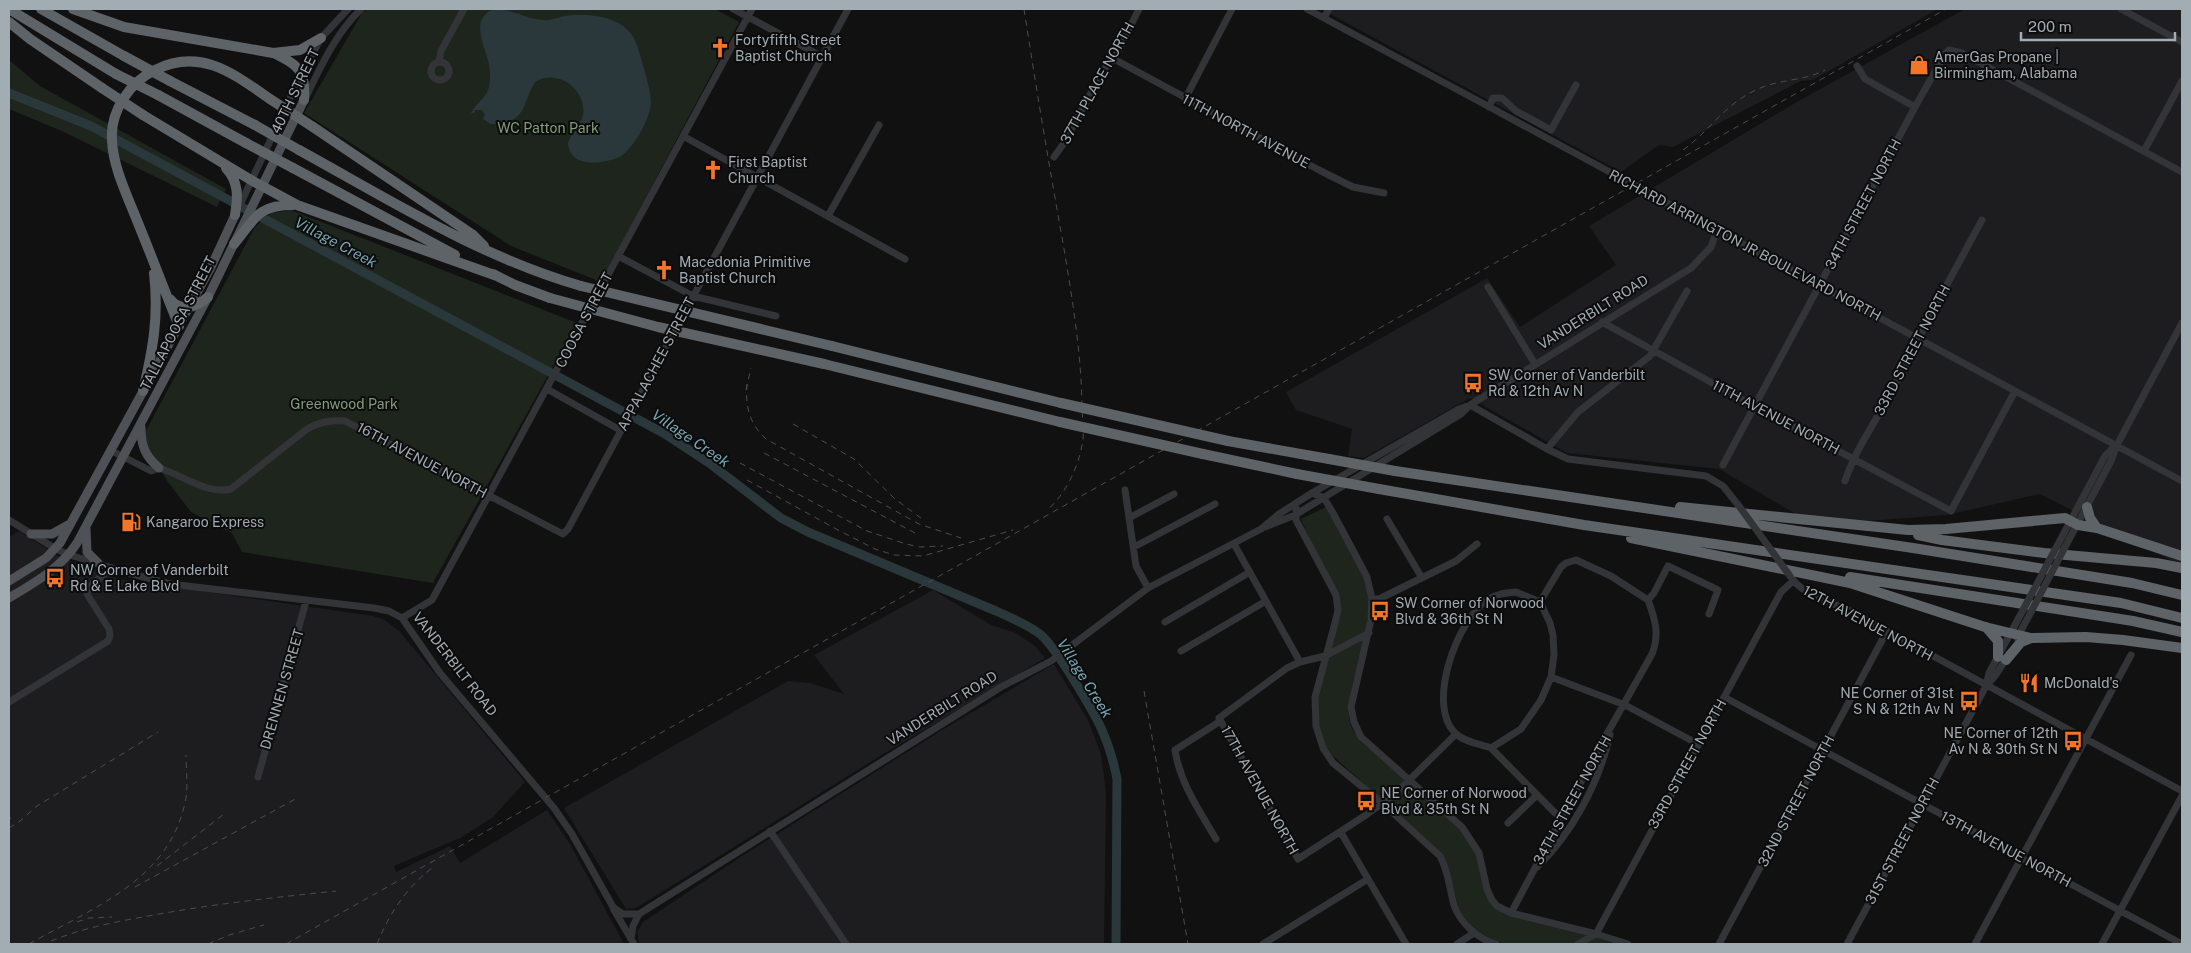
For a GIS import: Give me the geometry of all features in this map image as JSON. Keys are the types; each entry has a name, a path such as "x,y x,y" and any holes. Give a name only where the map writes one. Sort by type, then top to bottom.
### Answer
{"highway":[{"path":"9,9 116,74 497,276"},
{"path":"41,9 170,81 492,254 546,276 580,286 1061,403 1228,441 1395,471 2113,580 2182,595"},
{"path":"73,9 124,27 273,53 300,50 321,38"},
{"path":"9,22 30,39 143,115 251,180 297,205 497,276 550,298 666,329 824,364 1060,422 1297,474 1584,524 2121,603 2182,618"},
{"path":"273,53 293,63 302,73 305,81 304,100"},
{"path":"179,326 117,168 112,149 115,112 143,76 162,66 185,61 206,62 232,72 473,235 492,254"},
{"path":"205,152 232,175 240,198 235,215"},
{"path":"234,244 248,222 265,208 279,205 297,205"},
{"path":"143,390 155,334 156,294 152,257"},
{"path":"165,292 177,306 189,307 200,304 208,297"},
{"path":"1594,500 1729,511 1924,531 2066,518 2182,556"},
{"path":"2087,507 2090,518 2097,528"},
{"path":"1584,524 1621,536 1850,583 1986,626 2031,638 2097,638 2182,648"},
{"path":"1892,529 1950,541 2044,553 2156,563 2182,568"},
{"path":"1725,558 2115,618 2182,632"},
{"path":"1986,626 1998,641 2002,658 2021,642 2031,638"}],"main road":[{"path":"248,222 254,204 304,100"},
{"name":"TALLAPOOSA STREET","path":"56,549 179,326 235,215"},
{"name":"TALLAPOOSA STREET","path":"70,555 141,425 234,244"},
{"path":"141,425 142,448 147,458 159,468"},
{"path":"31,534 52,534 66,527 72,521"},
{"path":"86,526 87,552 98,563"},
{"path":"9,581 46,558 56,549"},
{"path":"9,598 48,573 70,555"}],"street":[{"name":"40TH STREET","path":"251,180 302,73 321,38 348,9"},
{"name":"40TH STREET","path":"304,100 338,36 349,20 361,9"},
{"path":"439,62 441,51 464,9"},
{"path":"734,9 821,56"},
{"name":"COOSA STREET","path":"402,618 432,600 752,9"},
{"name":"APPALACHEE STREET","path":"563,534 568,529 848,9"},
{"name":"37TH PLACE NORTH","path":"1054,157 1064,143 1104,69 1114,59 1139,9"},
{"path":"1185,99 1232,9"},
{"name":"RICHARD ARRINGTON JR BOULEVARD NORTH","path":"1307,9 2182,481"},
{"path":"1324,18 1329,9"},
{"path":"2121,9 2182,42"},
{"name":"34TH STREET NORTH","path":"1723,465 1915,106 1949,50 1962,53 2144,151"},
{"name":"11TH NORTH AVENUE","path":"1114,59 1185,99 1352,187 1384,193"},
{"path":"1857,66 1865,79 1915,106"},
{"path":"2182,81 2144,151 2182,172"},
{"path":"1489,107 1493,98 1502,98 1516,111 1551,130 1576,85"},
{"path":"828,216 879,124"},
{"path":"683,136 905,259"},
{"path":"240,198 251,180"},
{"name":"33RD STREET NORTH","path":"1845,481 1853,458 1886,401 1982,220"},
{"name":"VANDERBILT ROAD","path":"639,914 1001,687 1051,661 1148,588 1261,529 1312,493 1459,409 1470,405 1691,268 1711,247 1717,230"},
{"path":"618,256 693,296 776,316"},
{"path":"1488,287 1535,364"},
{"path":"1547,449 1578,412 1650,356 1687,291"},
{"name":"11TH AVENUE NORTH","path":"1602,322 1951,511 2016,391"},
{"name":"31ST STREET NORTH","path":"2015,634 2023,610 2056,548 2087,507 2111,461 2117,445 2182,323"},
{"path":"548,387 622,428"},
{"name":"VANDERBILT ROAD","path":"1261,529 1295,515 1337,491 1461,414 1470,405"},
{"name":"12TH AVENUE NORTH","path":"1470,405 1568,459 1706,476 1723,486 1791,578 1809,594 1887,631 2182,791"},
{"name":"16TH AVENUE NORTH","path":"124,457 151,471 159,468 213,490 224,491 231,489 307,429 318,423 330,420 346,421 563,534"},
{"name":"31ST STREET NORTH","path":"1847,944 1986,686 1995,676 2015,634 2031,612 2064,549 2074,522 2105,456 2117,445"},
{"path":"110,450 124,457"},
{"path":"1125,490 1136,566 1148,588"},
{"path":"1333,513 1333,499 1337,491"},
{"path":"1312,493 1324,498 1333,513 1367,577 1372,599 1368,633 1351,707 1354,722 1361,737 1453,818 1469,835 1479,853 1492,900 1497,906 1511,913 1628,944"},
{"path":"1129,518 1174,494"},
{"path":"1296,503 1295,515 1300,528 1336,595 1338,610 1315,697 1316,726 1323,748 1333,763 1382,803 1440,856 1446,867 1454,905 1459,915 1474,933 1496,944"},
{"path":"1134,547 1215,504"},
{"path":"1387,519 1422,578"},
{"name":"VANDERBILT ROAD","path":"9,520 56,549 70,555 170,584 374,608 389,611 402,618 440,673 554,808 572,834 632,942"},
{"path":"1275,524 1290,523 1300,528"},
{"path":"1234,544 1300,662"},
{"path":"1372,599 1380,599 1456,561 1477,544"},
{"path":"1540,602 1561,567 1566,563 1576,560 1603,572 1648,600 1654,593 1668,566 1718,590 1709,614"},
{"path":"9,702 108,641 110,636 109,629 87,594 88,589 112,568"},
{"path":"1165,622 1250,572"},
{"name":"33RD STREET NORTH","path":"1596,934 1781,592 1791,578"},
{"path":"1491,748 1521,729 1542,700 1552,677 1554,655 1550,623 1540,602 1516,592 1501,593 1486,601 1471,617 1456,643 1445,682 1444,711 1448,722 1456,734 1470,742 1491,748 1561,819"},
{"name":"34TH STREET NORTH","path":"1511,913 1625,705 1656,644 1656,623 1648,600"},
{"name":"DRENNEN STREET","path":"258,777 306,601"},
{"path":"1181,651 1266,601"},
{"name":"32ND STREET NORTH","path":"1719,944 1887,631"},
{"path":"1216,839 1177,767 1175,750 1219,722 1219,718 1281,672 1300,662 1325,656 1368,633"},
{"path":"1975,944 2131,655"},
{"path":"1552,677 1625,705 1698,744"},
{"name":"13TH AVENUE NORTH","path":"1724,697 2182,944"},
{"name":"17TH AVENUE NORTH","path":"1219,718 1298,859 1339,833"},
{"name":"34TH STREET NORTH","path":"1534,870 1557,844 1579,810 1598,770 1611,729"},
{"path":"1406,944 1343,836 1339,833 1382,803 1409,780 1456,734"},
{"path":"1508,823 1537,795"},
{"path":"2102,944 2182,796"},
{"path":"770,831 846,944"},
{"path":"1263,944 1368,879"},
{"path":"613,907 623,914 639,914 633,926 632,942"},
{"path":"1457,944 1474,933"},
{"path":"1578,944 1596,934"}],"shaded area":[{"path":"495,9 543,20 571,15 597,16 617,22 630,33 634,38 642,60 651,101 648,116 635,142 629,149 617,158 602,162 587,162 574,157 568,143 582,119 583,106 575,89 561,79 544,78 535,82 522,111 512,120 491,124 483,119 485,115 482,110 475,110 474,113 471,113 486,95 489,87 489,66 481,38 480,24 487,13"},
{"path":"1321,9 1938,9 1813,80 1801,81 1673,147 1659,145 1621,172"},
{"path":"1965,9 2182,9 2182,566 2040,494 1947,515 1853,522 1796,514 1719,469 1567,453 1470,398 1364,458 1348,456 1352,429 1296,410 1286,392 1487,278 1520,327 1616,265 1589,226 1795,103"},
{"path":"19,531 58,556 118,579 373,616 385,620 400,632 525,782 492,818 460,838 394,866 396,872 450,846 460,863 547,810 570,844 624,944 9,944 9,537"},
{"path":"933,590 991,625 1016,633 1035,646 1045,658 880,756 636,908 626,909 564,808 788,681 810,683 844,694 814,655"},
{"path":"1054,664 1088,720 1101,754 1106,793 1104,944 639,944 637,932 643,922 742,856 947,727"}],"green space":[{"name":"WC Patton Park","path":"368,9 715,9 739,22 601,282 511,246 304,113 362,13"},
{"path":"9,60 40,86 226,189 217,207 64,132 9,109"},
{"name":"Greenwood Park","path":"291,210 577,323 433,583 242,552 232,533 191,512 168,482 142,438 255,227 271,213"},
{"path":"1326,507 1359,564 1369,601 1366,631 1350,700 1349,715 1354,732 1361,742 1462,830 1476,853 1490,902 1615,944 1505,944 1483,934 1464,917 1460,910 1443,854 1333,756 1325,745 1318,724 1317,697 1340,611 1301,519"}],"waterway":[{"name":"Village Creek","path":"9,93 91,126 665,434 709,463 781,518 808,532 996,611 1040,634 1065,666 1093,713 1106,740 1115,768 1117,779 1116,944"}],"railway":[{"path":"1024,9 1073,303 1080,364 1083,426 1083,439 1075,469 1060,497 1046,511"},
{"path":"286,944 1946,9"},
{"path":"1683,150 1746,95 1775,83 1817,74 1825,70"},
{"path":"746,390 751,368"},
{"path":"747,384 749,414 760,433 766,439 919,524 961,538"},
{"path":"793,424 854,459 895,499 925,521"},
{"path":"764,453 915,533"},
{"path":"740,463 867,531 920,547 943,546"},
{"path":"747,480 875,549 894,555 923,556 1013,530"},
{"path":"1144,691 1188,944"},
{"path":"9,828 37,806 158,732"},
{"path":"29,944 79,917 126,888 147,870 164,850 178,826 186,798 186,755"},
{"path":"135,887 299,797"},
{"path":"157,866 224,814"},
{"path":"377,944 399,902 414,884 432,868"},
{"path":"51,941 93,927 165,913 229,903 336,891"},
{"path":"77,922 89,918 112,917"},
{"path":"208,944 229,935 264,925"}],"place":[{"name":"Fortyfifth Street Baptist Church","path":"720,48"},
{"name":"AmerGas Propane | Birmingham, Alabama","path":"1919,65"},
{"name":"First Baptist Church","path":"713,170"},
{"name":"Macedonia Primitive Baptist Church","path":"664,270"},
{"name":"SW Corner of Vanderbilt Rd & 12th Av N","path":"1473,383"},
{"name":"Kangaroo Express","path":"131,522"},
{"name":"NW Corner of Vanderbilt Rd & E Lake Blvd","path":"55,578"},
{"name":"SW Corner of Norwood Blvd & 36th St N","path":"1380,611"},
{"name":"McDonald's","path":"2029,683"},
{"name":"NE Corner of 31st S N & 12th Av N","path":"1969,701"},
{"name":"NE Corner of 12th Av N & 30th St N","path":"2073,741"},
{"name":"NE Corner of Norwood Blvd & 35th St N","path":"1366,801"}]}
